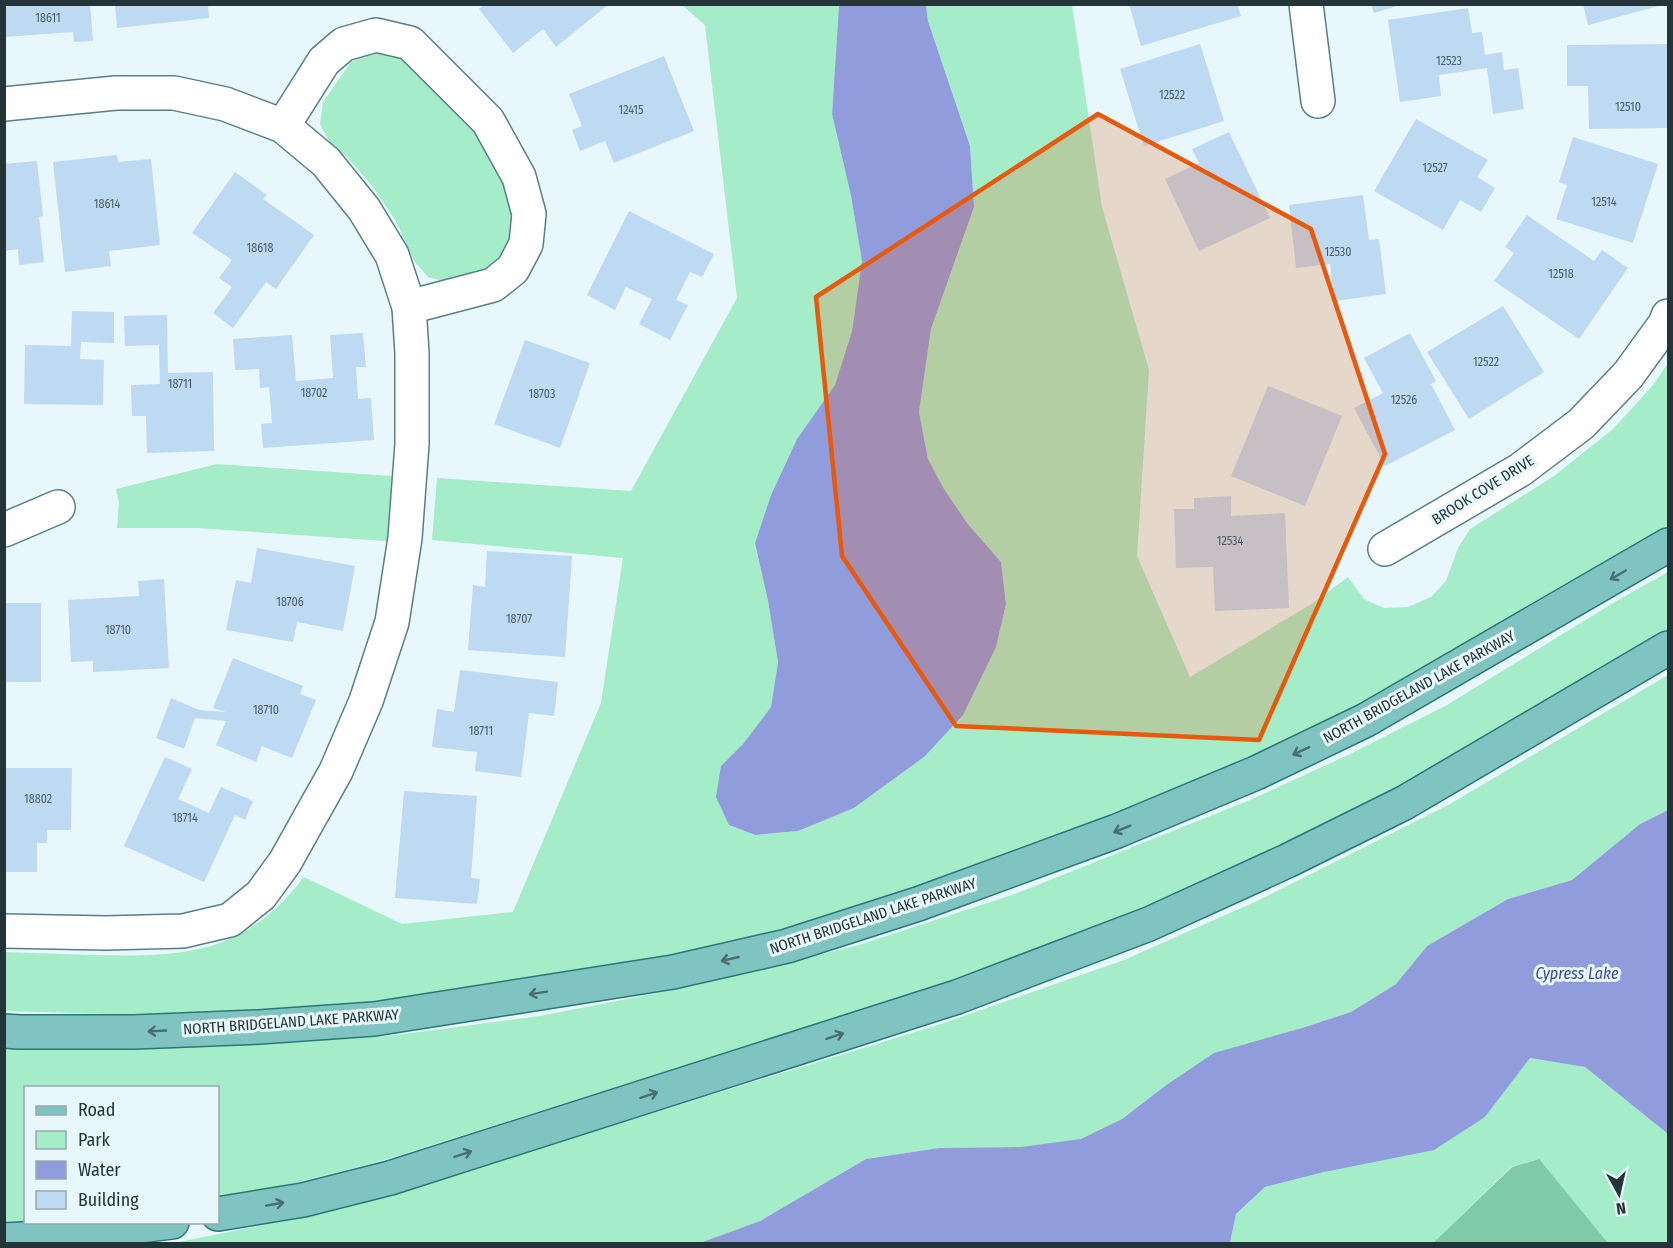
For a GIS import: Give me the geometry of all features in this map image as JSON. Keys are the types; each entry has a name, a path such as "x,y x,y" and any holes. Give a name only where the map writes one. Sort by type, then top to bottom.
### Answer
{"main road":[{"name":"NORTH BRIDGELAND LAKE PARKWAY","path":"4,1031 134,1032 374,1019 673,972 787,946 918,904 1117,831 1256,773 1366,720 1668,545"},
{"path":"219,1215 303,1200 390,1178 957,997 1149,924 1287,861 1404,803 1668,648"},
{"path":"4,1240 155,1224"}],"street":[{"path":"1306,4 1318,102"},
{"path":"283,126 324,61 344,44 376,35 410,43 488,121 519,177 529,214 526,244 513,269 493,285 409,307"},
{"path":"4,104 116,93 174,93 225,104 283,126 326,162 364,210 392,255 409,307 412,353 412,444 405,538 392,622 366,701 336,771 285,862 261,895 230,920 183,931 106,933 4,931"},
{"name":"BROOK COVE DRIVE","path":"1385,549 1520,470 1581,424 1628,375 1665,324 1668,316"},
{"path":"4,530 58,507"}],"highlighted area":[{"path":"1098,114 1311,229 1385,454 1259,740 956,726 842,556 816,297"}],"green space":[{"path":"682,5 839,5 832,114 851,196 862,261 852,331 835,385 797,439 771,495 755,543 778,662 771,707 743,744 721,766 729,825 755,835 798,831 854,808 924,757 996,647 1006,604 1001,562 967,523 944,489 928,459 919,412 931,329 974,207 970,146 928,21 926,5 1072,5 1102,207 1149,370 1137,556 1190,677 1313,603 1348,577 1364,599 1384,608 1408,607 1431,597 1446,581 1458,548 1470,529 1554,476 1613,429 1654,384 1668,363 1668,537 1430,675 1135,812 882,901 670,957 375,1003 252,1013 144,1015 5,1011 4,952 151,955 211,946 230,939 263,919 285,900 304,877 402,924 513,912 601,703 623,558 432,540 437,478 631,491 737,298 705,25"},
{"path":"369,53 392,53 412,64 479,130 497,155 522,226 493,274 450,283 428,277 414,261 396,221 372,186 348,158 330,143 320,124 323,102 351,62"},
{"path":"217,464 405,477 400,542 197,528 117,528 119,503 116,489"},
{"path":"1668,572 1668,633 1430,775 1293,845 1026,959 374,1163 270,1189 219,1199 219,1086 24,1086 24,1221 5,1222 4,1045 43,1048 214,1046 388,1036 540,1016 693,986 859,945 1012,895 1250,800 1346,756 1447,705"},
{"path":"1668,675 1668,810 1640,824 1572,880 1508,899 1427,946 1396,984 1351,1012 1302,1028 1165,1086 1122,1119 1081,1140 1021,1147 939,1148 866,1159 760,1221 700,1243 169,1244 342,1209 944,1023 1124,960 1259,900 1450,804"},
{"path":"1530,1058 1585,1067 1668,1134 1668,1243 1608,1243 1538,1159 1511,1167 1433,1243 1230,1244 1236,1214 1265,1187 1324,1172 1485,1117"},
{"path":"1539,1159 1608,1243 1433,1243 1512,1167"}],"water":[{"path":"839,5 926,5 928,21 970,146 974,207 931,329 919,412 928,459 944,489 967,523 1001,562 1006,604 996,647 963,715 924,757 854,808 798,831 755,835 729,825 716,797 721,766 743,744 771,707 778,662 755,543 771,495 797,439 835,385 852,331 862,261 851,196 832,114"},
{"name":"Cypress Lake","path":"1668,810 1668,1134 1585,1067 1530,1058 1485,1117 1434,1150 1324,1172 1265,1187 1236,1214 1230,1243 700,1243 760,1221 866,1159 939,1148 1021,1147 1081,1139 1122,1119 1214,1053 1351,1012 1396,984 1427,946 1508,899 1572,880 1640,824"}],"building":[{"path":"4,4 90,4 93,41 74,42 73,32 4,37"},
{"path":"115,4 208,4 209,18 117,28"},
{"path":"485,4 609,4 556,47 543,29 513,53 479,9"},
{"path":"1129,4 1237,4 1241,16 1141,46"},
{"path":"1371,4 1401,4 1401,5 1374,13"},
{"path":"1583,4 1661,4 1662,5 1588,25"},
{"path":"1468,8 1472,33 1482,32 1485,55 1502,52 1504,70 1518,68 1524,109 1493,114 1487,68 1439,75 1441,96 1400,102 1388,20"},
{"path":"1200,44 1224,121 1144,146 1120,69"},
{"path":"1667,44 1668,128 1589,129 1588,86 1567,86 1567,45"},
{"path":"664,56 694,131 614,163 605,141 580,151 572,130 582,126 569,94"},
{"path":"1416,119 1488,160 1477,177 1495,188 1481,212 1460,200 1443,230 1374,191"},
{"path":"1229,132 1270,218 1199,251 1165,179 1199,163 1192,149"},
{"path":"1573,137 1658,164 1633,243 1556,219 1567,185 1559,182"},
{"path":"117,155 118,162 151,159 160,245 109,251 111,266 65,272 53,162"},
{"path":"37,161 43,216 39,217 44,262 19,265 18,249 4,251 4,164"},
{"path":"235,172 267,195 263,199 314,235 276,289 266,282 233,328 213,313 232,287 219,278 232,260 192,233"},
{"path":"1363,195 1369,240 1379,239 1386,294 1334,301 1330,264 1296,268 1289,205"},
{"path":"629,211 714,254 702,277 690,272 676,300 688,305 670,340 639,324 652,299 626,287 615,310 587,295"},
{"path":"1527,215 1594,261 1602,250 1628,268 1579,339 1494,281 1514,253 1505,247"},
{"path":"1503,306 1544,372 1469,419 1427,352"},
{"path":"72,311 114,312 114,343 81,342 80,359 104,360 103,405 24,404 25,345 71,346"},
{"path":"167,315 168,373 213,372 214,451 147,453 146,416 132,416 131,385 160,384 159,345 125,346 124,316"},
{"path":"363,333 366,367 356,367 358,399 371,398 374,440 263,448 261,424 272,423 269,387 260,388 259,369 235,370 233,339 292,335 296,381 333,378 330,335"},
{"path":"1410,333 1436,381 1431,384 1455,430 1385,466 1354,408 1383,393 1364,358"},
{"path":"525,340 590,363 560,448 494,424"},
{"path":"1268,386 1342,416 1305,506 1231,476"},
{"path":"1231,496 1231,516 1285,513 1289,608 1215,611 1213,567 1176,568 1174,509 1194,509 1194,498"},
{"path":"257,548 355,566 343,631 297,622 293,642 226,630 236,580 251,583"},
{"path":"487,551 572,556 565,657 468,650 473,585 485,587"},
{"path":"164,579 169,668 93,672 93,661 71,662 68,600 139,596 138,581"},
{"path":"5,603 41,603 41,682 5,682"},
{"path":"233,658 303,686 300,694 316,700 292,758 262,746 256,762 216,745 226,721 195,718 184,749 156,738 171,698 199,710 226,712 213,708"},
{"path":"460,670 558,682 554,716 529,713 521,777 475,771 477,752 432,747 437,709 454,712"},
{"path":"165,757 192,769 178,799 209,813 221,787 253,801 245,820 235,815 204,882 124,846"},
{"path":"4,768 72,768 71,830 47,830 47,843 37,843 37,872 4,872"},
{"path":"404,791 477,796 471,878 480,879 477,904 395,898"}]}
